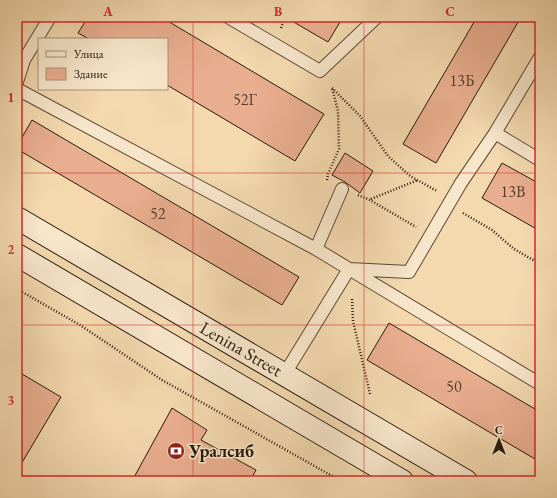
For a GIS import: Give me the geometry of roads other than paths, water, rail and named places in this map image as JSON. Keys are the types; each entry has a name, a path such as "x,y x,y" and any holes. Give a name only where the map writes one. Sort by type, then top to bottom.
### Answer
{"main road":[{"name":"Lenina Street","path":"17,218 466,481"},
{"name":"Lenina Street","path":"17,255 402,481"}],"lane":[{"path":"17,82 21,58 50,17"},
{"path":"228,17 320,71 377,17"},
{"path":"349,268 409,272 461,182 495,133 540,56"},
{"path":"17,88 316,249 540,384"},
{"path":"495,133 540,160"},
{"path":"316,249 342,189"},
{"path":"284,375 349,268"}],"place":[{"name":"Уралсиб","path":"176,451"}]}
